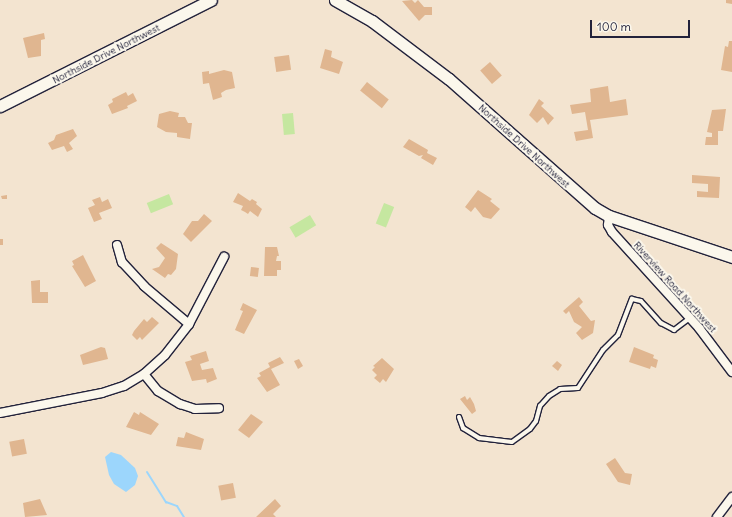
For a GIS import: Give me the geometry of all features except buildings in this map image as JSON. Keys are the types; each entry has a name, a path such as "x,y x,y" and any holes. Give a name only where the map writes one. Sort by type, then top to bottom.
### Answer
{"main road":[{"name":"Northside Drive Northwest","path":"0,106 211,0"},
{"name":"Northside Drive Northwest","path":"336,0 372,21 449,79 569,187 609,216 732,257"}],"street":[{"name":"Riverview Road Northwest","path":"609,216 608,225 612,232 690,318 732,372"},
{"path":"117,245 122,262 144,286 189,324"},
{"path":"0,412 102,394 124,386 144,374 165,355 189,324 224,257"},
{"path":"144,374 158,390 180,404 195,409 219,408"},
{"path":"717,517 732,497"}],"lane":[{"path":"459,417 463,428 479,438 512,442 530,429 536,421 540,406 549,396 560,389 578,388 603,350 618,335 632,299 641,301 661,323 674,330 690,318"}],"green space":[{"path":"293,113 295,134 284,135 282,114"},
{"path":"169,194 173,204 151,213 147,203"},
{"path":"384,203 394,207 386,228 376,223"},
{"path":"310,215 316,225 296,238 289,227"}],"water":[{"path":"111,452 121,455 135,468 138,476 135,485 126,492 114,484 109,475 105,457"}],"waterway":[{"path":"147,472 166,502 177,506 184,517"}]}
